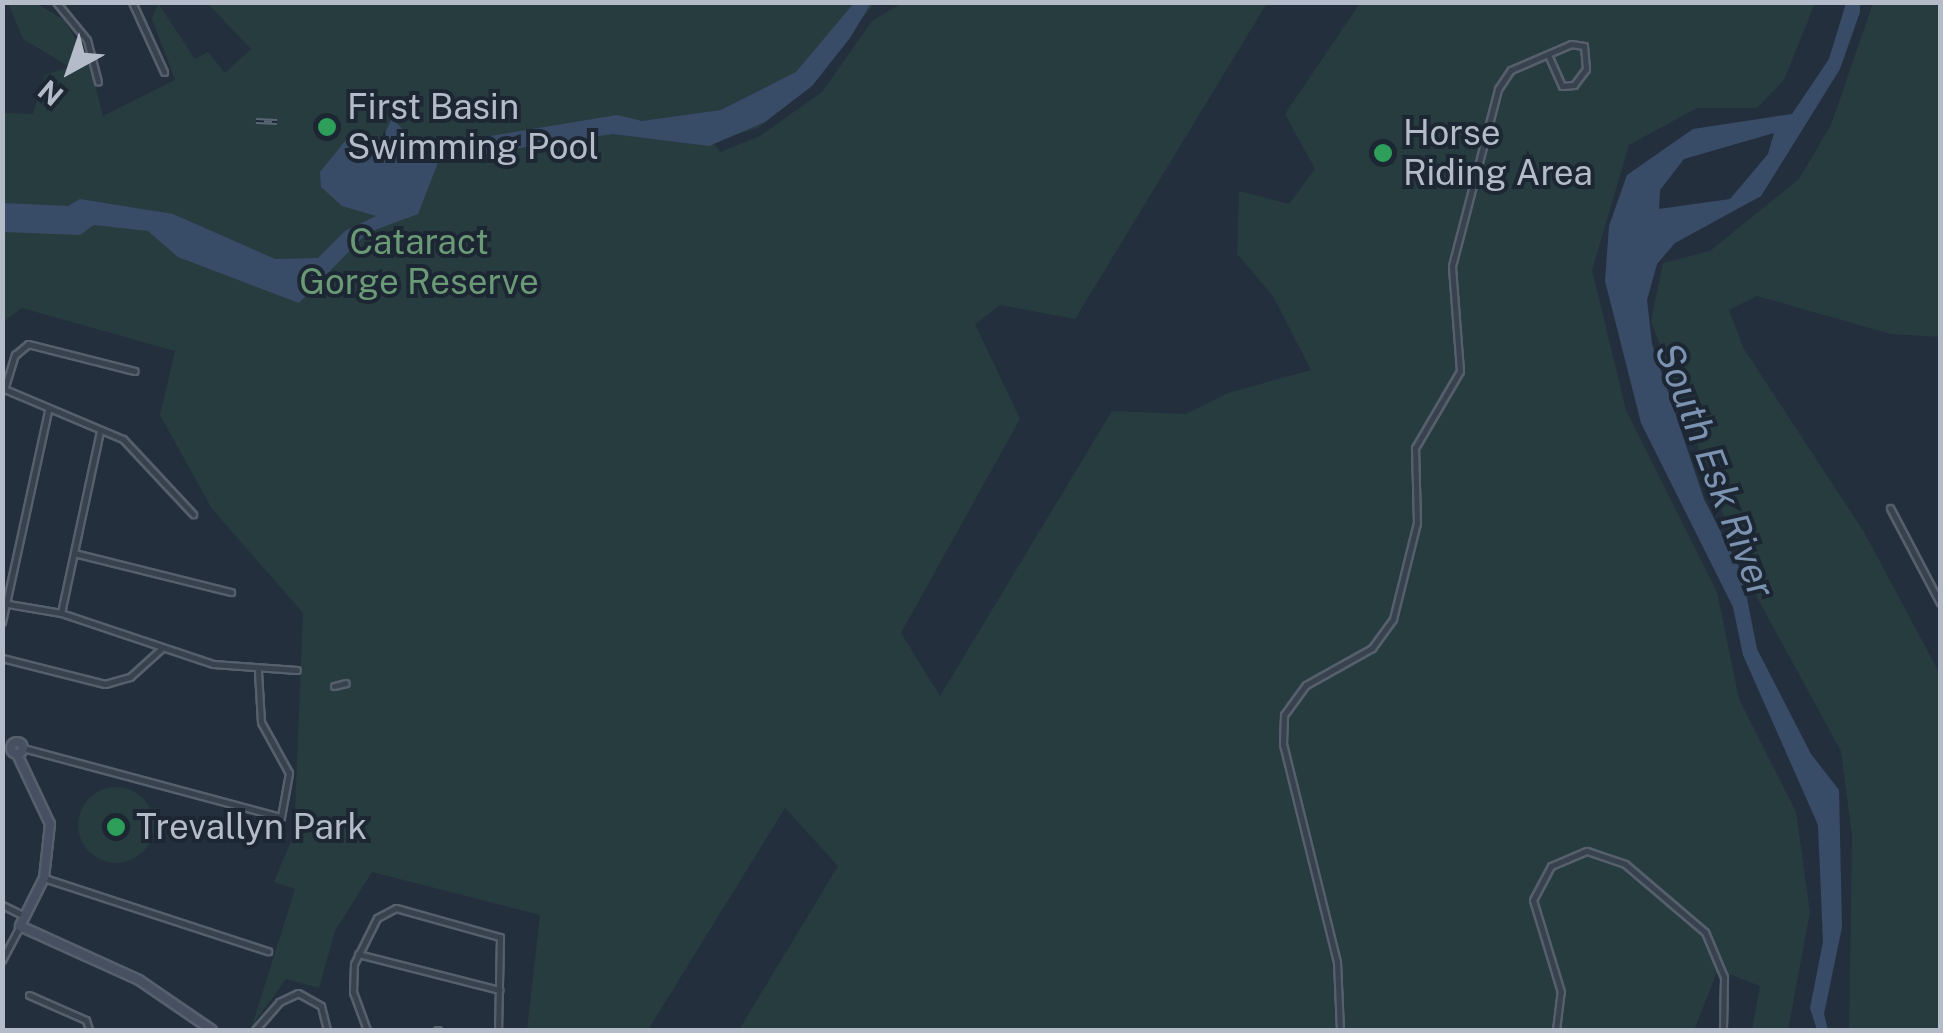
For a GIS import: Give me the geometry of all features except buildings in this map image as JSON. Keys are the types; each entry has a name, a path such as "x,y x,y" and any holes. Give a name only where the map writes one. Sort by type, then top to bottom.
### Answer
{"street":[{"path":"56,2 87,40 98,82"},
{"path":"132,2 164,72"},
{"path":"1340,1030 1335,951 1283,744 1284,715 1311,681 1376,644 1393,619 1417,523 1415,448 1460,370 1452,266 1494,104 1509,72 1548,55 1582,45 1584,72 1562,86 1548,55"},
{"path":"135,371 28,344 15,355 3,389 128,443 193,514"},
{"path":"2,622 48,411"},
{"path":"62,613 100,431"},
{"path":"1890,508 1940,603"},
{"path":"74,553 231,592"},
{"path":"8,604 62,613 162,648 258,670 297,670"},
{"path":"2,658 104,684 130,677 162,648"},
{"path":"7,742 20,751 155,788 286,814 289,773 261,722 258,670"},
{"path":"334,686 346,683"},
{"path":"2,960 44,878 48,810 20,751"},
{"path":"1556,1030 1562,992 1533,900 1551,866 1587,851 1626,864 1705,932 1724,977 1722,1030"},
{"path":"44,878 268,951"},
{"path":"2,905 25,916"},
{"path":"367,1030 353,992 358,954 381,914 410,910 496,934 498,1030"},
{"path":"20,926 139,980 212,1030"},
{"path":"358,954 499,990"},
{"path":"254,1030 279,1002 298,994 321,1006 327,1030"},
{"path":"29,995 83,1018 88,1030"}],"green space":[{"name":"Cataract Gorge Reserve","path":"8,3 36,3 64,20 89,60 103,116 175,80 152,19 158,3 195,59 208,52 225,73 251,49 207,3 875,3 800,94 758,128 713,142 720,152 760,136 822,92 872,21 902,3 1267,3 1075,319 1000,305 975,324 1020,419 901,633 940,696 1112,411 1186,414 1228,393 1311,370 1273,296 1237,254 1239,191 1289,204 1315,169 1285,114 1360,3 1815,3 1784,80 1757,108 1697,108 1629,145 1592,270 1626,410 1717,592 1739,699 1796,812 1810,912 1788,1030 1752,1030 1760,986 1718,970 1694,1030 739,1030 838,866 785,808 648,1030 527,1030 540,915 372,872 335,931 319,988 286,979 252,1026 295,889 274,882 294,834 303,613 212,509 160,415 175,351 22,308 3,322 3,113 33,114 45,75 70,67 23,39"},
{"path":"1873,3 1940,3 1940,337 1891,334 1757,296 1729,310 1744,349 1864,532 1940,674 1940,1030 1849,1030 1852,836 1841,751 1748,581 1651,321 1663,263 1710,251 1799,179 1831,125"},
{"name":"Trevallyn Park","path":"116,787 143,798 154,825 143,852 116,863 89,852 78,825 89,798"}],"water":[{"path":"854,3 871,3 850,38 812,86 765,122 709,146 613,134 439,160 418,214 367,233 299,303 178,257 148,231 94,225 80,235 3,232 3,203 68,206 80,199 173,214 275,259 318,258 345,231 376,216 342,206 321,187 320,172 350,135 383,138 392,118 413,140 436,145 617,115 642,121 721,110 796,72"},
{"path":"1846,3 1860,3 1840,69 1761,196 1675,243 1657,264 1647,300 1652,344 1704,499 1742,573 1757,649 1811,754 1839,790 1842,927 1824,1014 1828,1030 1817,1030 1810,1008 1823,942 1818,825 1743,655 1733,607 1641,423 1605,281 1609,226 1627,175 1693,129 1792,114 1829,59","holes":["1774,133 1768,154 1730,199 1659,209 1660,190 1684,159"]}],"railway":[{"path":"256,121 277,122"}],"place":[{"name":"First Basin Swimming Pool","path":"327,127"},
{"name":"Horse Riding Area","path":"1383,153"},
{"name":"Trevallyn Park","path":"116,827"}],"water label":[{"name":"South Esk River","path":"1715,470"}]}
